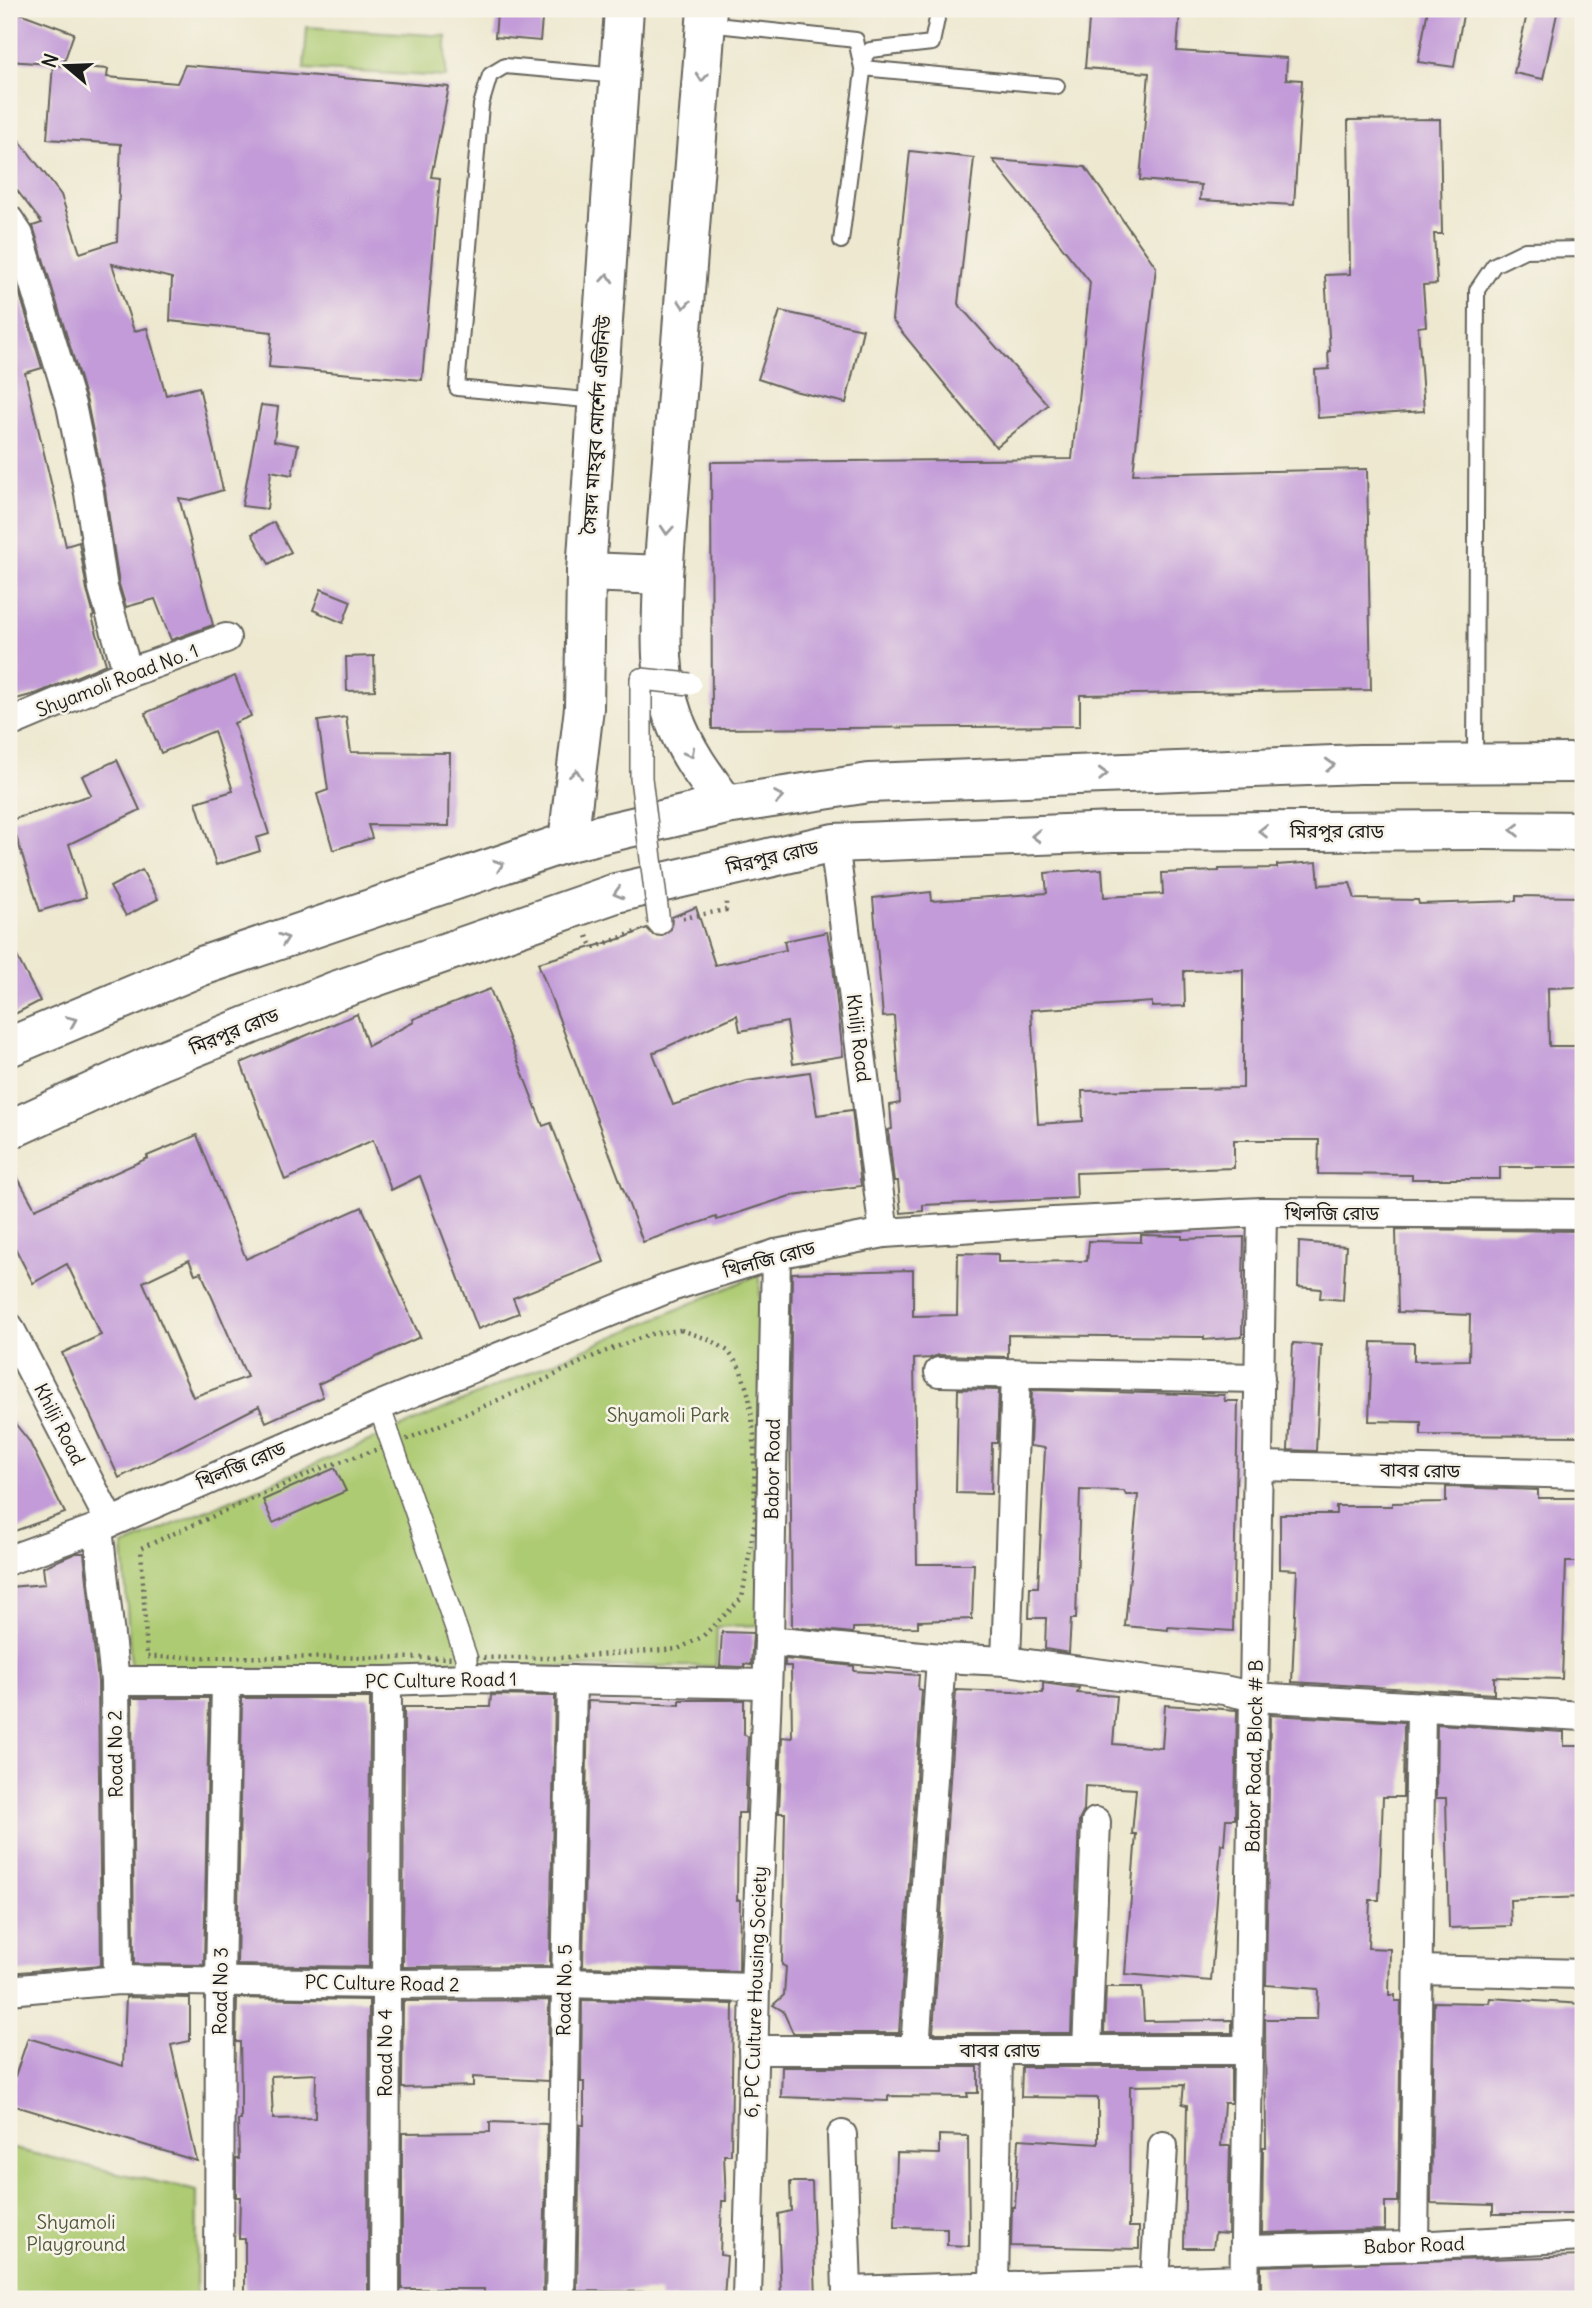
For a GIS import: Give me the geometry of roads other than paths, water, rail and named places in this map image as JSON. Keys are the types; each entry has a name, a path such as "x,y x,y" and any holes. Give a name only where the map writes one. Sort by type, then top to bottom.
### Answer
{"main road":[{"name":"সৈয়দ মাহবুব মোর্শেদ এভিনিউ","path":"568,842 583,708 586,572 624,9"},
{"path":"706,16 663,575 662,633 664,672 672,715 701,771 726,805"},
{"path":"586,572 663,575"},
{"path":"9,1047 202,967 568,842 726,805 869,783 1360,764 1583,763"},
{"name":"মিরপুর রোড","path":"9,1130 162,1060 335,991 615,893 834,843 1114,832 1583,831"}],"street":[{"path":"9,220 19,235 71,405 89,493 103,588 128,673"},
{"name":"Shyamoli Road No. 1","path":"9,723 128,673 226,638"},
{"path":"659,923 641,778 641,679 691,684"},
{"name":"Khilji Road","path":"834,843 884,1233"},
{"name":"খিলজি রোড","path":"9,1560 104,1525 379,1406 671,1287 776,1254 884,1233 1053,1222 1262,1212 1583,1214"},
{"name":"Babor Road, Block # B","path":"1244,2289 1262,1212"},
{"name":"Babor Road","path":"767,1684 776,1254"},
{"name":"Khilji Road","path":"9,1327 104,1525"},
{"path":"939,1372 1259,1378"},
{"path":"1006,1661 1016,1374"},
{"path":"379,1406 466,1668"},
{"name":"বাবর রোড","path":"1258,1466 1583,1474"},
{"name":"Road No 2","path":"104,1525 115,1681 118,1980"},
{"path":"769,1641 941,1658 1006,1661 1224,1690 1255,1698 1583,1716"},
{"path":"915,2050 941,1658"},
{"name":"PC Culture Road 1","path":"115,1681 387,1681 466,1668 572,1680 767,1684"},
{"name":"Road No. 5","path":"559,2299 572,1680"},
{"name":"Road No 4","path":"385,2299 387,1681"},
{"name":"Road No 3","path":"219,2299 220,1980 226,1682"},
{"name":"6, PC Culture Housing Society","path":"747,2299 767,1684"},
{"path":"1414,2246 1421,1706"},
{"path":"1087,2050 1096,1822"},
{"path":"1418,1970 1583,1974"},
{"name":"PC Culture Road 2","path":"9,1990 118,1980 385,1984 564,1983 755,1989"},
{"name":"বাবর রোড","path":"753,2050 1248,2050"},
{"path":"993,2286 998,2050"},
{"path":"842,2135 848,2295 993,2286 1244,2289"},
{"path":"1154,2290 1163,2146"},
{"name":"Babor Road","path":"1245,2250 1414,2246 1583,2237"}],"lane":[{"path":"841,241 865,56 870,50 932,43 939,9"},
{"path":"706,16 856,40 862,68"},
{"path":"598,401 457,388 481,105 490,75 505,66 620,76"},
{"path":"862,68 1057,86"},
{"path":"1475,763 1477,290 1494,265 1525,250 1583,249"}],"park label":[{"name":"Shyamoli Park","path":"668,1415"},
{"name":"Shyamoli Playground","path":"76,2233"}]}
